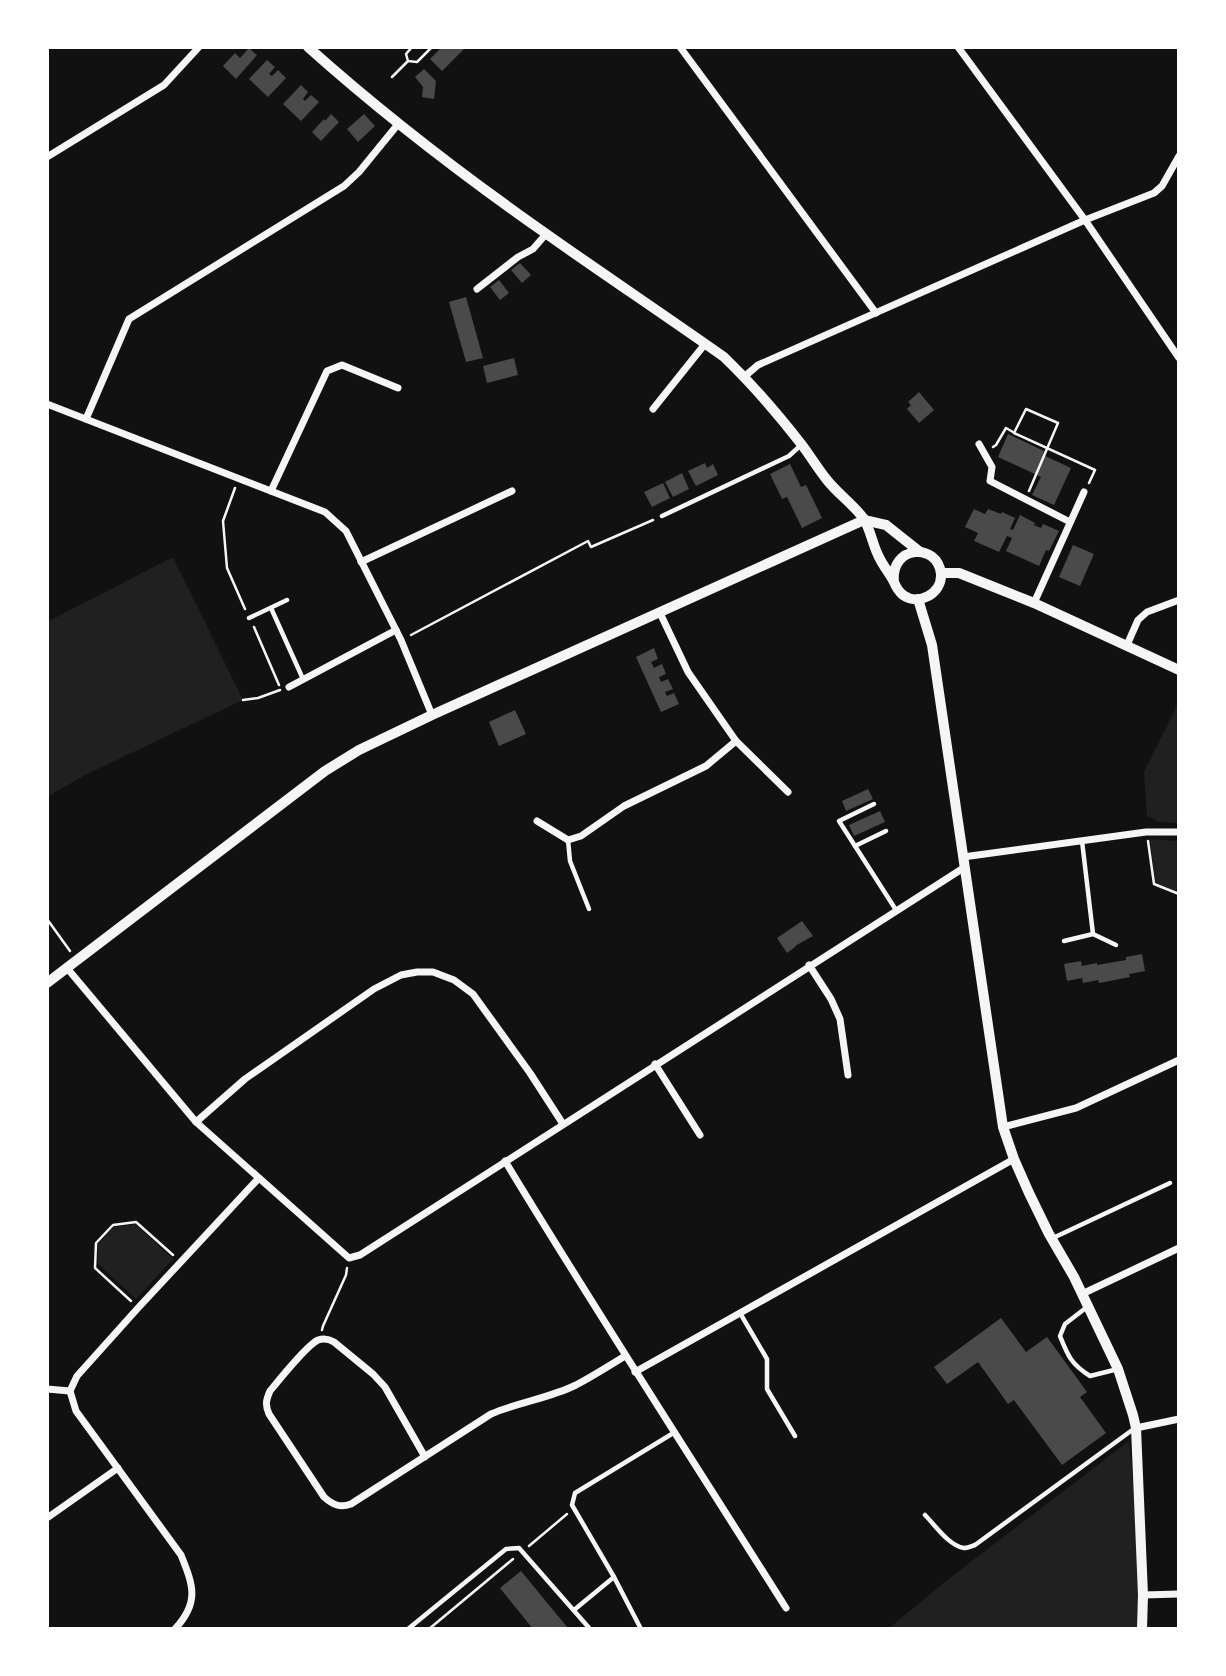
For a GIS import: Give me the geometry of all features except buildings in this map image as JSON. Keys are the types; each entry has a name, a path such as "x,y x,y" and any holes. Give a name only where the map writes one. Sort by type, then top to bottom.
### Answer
{"street":[{"path":"47,157 164,85 199,47"},
{"path":"308,47 354,88 477,183 724,357 801,445 828,482 864,520 880,559 897,589 903,595 926,598 937,588 941,573 934,559 928,554 912,552 905,555 895,566 894,582"},
{"path":"680,47 876,313"},
{"path":"958,47 1084,220 1179,358"},
{"path":"86,419 129,319 344,186 399,123"},
{"path":"744,377 758,365 1084,220 1154,193 1162,186 1179,156"},
{"path":"477,289 518,257 533,249 546,233"},
{"path":"653,409 705,344"},
{"path":"271,491 327,371 342,365 398,388"},
{"path":"47,404 324,512 346,531 401,640 432,715"},
{"path":"979,444 992,467 990,481 1070,522"},
{"path":"361,562 512,491"},
{"path":"1034,603 1084,492"},
{"path":"47,983 325,771 359,750 864,520 886,525 920,552"},
{"path":"941,573 959,573 1034,603 1179,670"},
{"path":"918,599 932,645 1003,1127 1014,1159 1051,1238 1082,1294 1118,1369 1136,1428 1142,1629"},
{"path":"1127,645 1138,620 1147,612 1179,600"},
{"path":"660,614 688,672 736,741 788,792"},
{"path":"289,687 396,630"},
{"path":"537,821 568,841 581,836 624,806 706,766 736,741"},
{"path":"72,964 195,1122 349,1258 360,1255 896,910 964,862 1082,840 1146,832 1179,832"},
{"path":"809,965 831,999 840,1019 848,1075"},
{"path":"195,1122 245,1079 374,989 401,975 433,972 454,980 472,994 507,1040 563,1124"},
{"path":"1003,1127 1076,1108 1179,1060"},
{"path":"655,1064 700,1135"},
{"path":"635,1372 1014,1159"},
{"path":"505,1161 635,1372 786,1608"},
{"path":"175,1629 187,1614 192,1600 191,1582 181,1555 76,1411 70,1391 77,1376 258,1178"},
{"path":"1082,1294 1179,1248"},
{"path":"425,1457 385,1387 334,1342 322,1339 312,1344 266,1399 265,1406 269,1414 324,1497 338,1506 345,1506 351,1504 425,1457 491,1414 576,1385 625,1356"},
{"path":"47,1390 70,1391"},
{"path":"1136,1428 1179,1419"},
{"path":"47,1518 118,1468"},
{"path":"1143,1595 1179,1594"}],"lane":[{"path":"662,516 789,456 801,445"},
{"path":"249,618 287,600"},
{"path":"271,608 303,679"},
{"path":"874,804 839,821 896,910"},
{"path":"855,846 886,831"},
{"path":"1082,840 1093,934"},
{"path":"568,841 570,861 589,909"},
{"path":"1064,941 1093,934 1116,945"},
{"path":"1051,1238 1170,1184"},
{"path":"1088,1307 1065,1324 1060,1336 1069,1358 1076,1367 1090,1376 1118,1369"},
{"path":"740,1313 767,1359 767,1389 795,1436"},
{"path":"925,1515 955,1544 964,1548 975,1545 1136,1428"},
{"path":"641,1629 572,1505 575,1493 675,1432"},
{"path":"408,1629 506,1549 519,1548 590,1629"},
{"path":"574,1610 614,1577"}],"path":[{"path":"408,61 406,54 412,47"},
{"path":"408,61 417,62 432,47"},
{"path":"392,77 408,61"},
{"path":"1014,433 1026,409 1058,423 1025,499"},
{"path":"984,453 996,445 1006,428 1095,470 1084,492"},
{"path":"239,479 223,521 227,568 281,689 258,698 243,700"},
{"path":"401,640 588,541 591,547 662,516"},
{"path":"1146,832 1154,884 1179,894"},
{"path":"47,919 72,964"},
{"path":"138,1307 95,1268 96,1243 113,1225 136,1222 180,1262"},
{"path":"322,1339 323,1326 346,1275 349,1258"},
{"path":"429,1629 574,1508"}],"shaded area":[{"path":"173,557 243,700 87,774 47,797 47,622"},
{"path":"1179,701 1179,823 1159,822 1147,816 1144,772"},
{"path":"1150,839 1179,841 1179,892 1155,883"},
{"path":"135,1224 173,1259 136,1299 97,1263 98,1244 114,1227"},
{"path":"1129,1441 1143,1595 1142,1629 888,1629 951,1577"}]}
